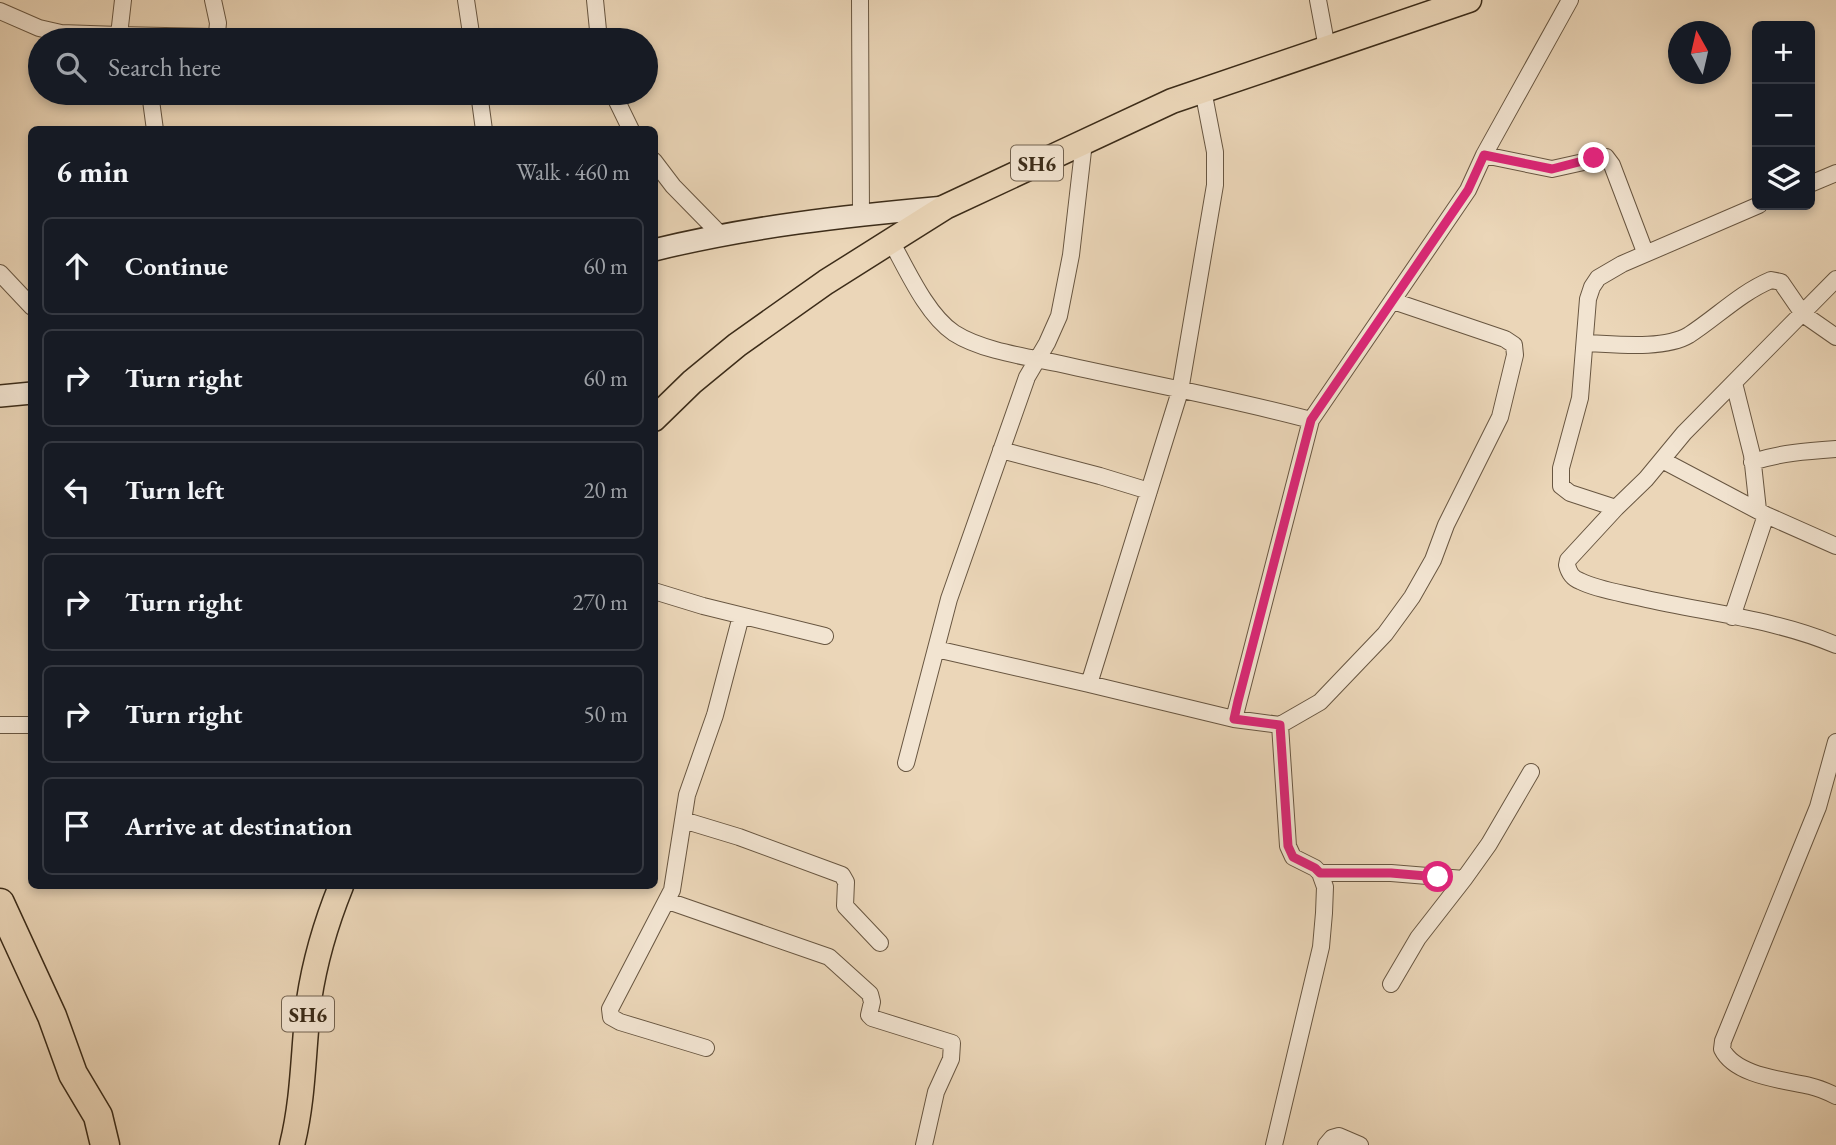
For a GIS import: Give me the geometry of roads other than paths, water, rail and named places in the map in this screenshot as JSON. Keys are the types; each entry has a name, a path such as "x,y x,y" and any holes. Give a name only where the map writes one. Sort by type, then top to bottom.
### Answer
{"highway":[{"path":"0,903 52,1016 73,1074 98,1116 105,1145"},
{"path":"73,1074 79,1118 87,1145"}],"main road":[{"name":"SH6","path":"658,408 737,345 826,282 945,207 1172,101 1469,0"},
{"path":"658,249 720,234 945,207"},
{"path":"0,396 28,390"},
{"name":"SH6","path":"292,1145 299,1114 309,1001 316,962 325,925 340,889"}],"street":[{"path":"120,28 122,0"},
{"path":"213,0 218,28"},
{"path":"467,0 470,28"},
{"path":"595,0 598,28"},
{"path":"860,0 861,215"},
{"path":"1318,0 1327,48"},
{"path":"1234,719 1311,420 1468,190 1484,155 1570,0"},
{"path":"0,11 39,28"},
{"path":"1089,684 1180,391 1215,186 1214,152 1203,90"},
{"path":"152,105 154,126"},
{"path":"481,105 483,126"},
{"path":"618,105 624,122"},
{"path":"906,763 949,599 1027,377 1059,316 1071,255 1084,142"},
{"path":"1484,155 1552,169 1606,157 1612,165 1645,253"},
{"path":"658,166 673,186 720,234"},
{"path":"1815,182 1836,173"},
{"path":"1616,508 1570,493 1561,486 1561,468 1580,398 1587,309 1592,287 1608,270 1752,208"},
{"path":"891,241 931,310 945,326 970,341 1037,359 1252,404 1311,420"},
{"path":"0,273 28,303"},
{"path":"1836,279 1684,433 1567,565 1572,576 1581,582 1616,592 1807,632 1836,645"},
{"path":"1586,343 1656,343 1681,338 1735,300 1771,280 1781,282 1803,314 1836,337"},
{"path":"936,649 1234,719 1280,725 1320,702 1385,634 1412,597 1433,560 1446,525 1500,417 1514,366 1514,345 1505,339 1393,301"},
{"path":"1732,617 1762,512 1734,383"},
{"path":"1752,463 1774,455 1836,449"},
{"path":"1001,450 1100,475 1149,491"},
{"path":"1662,460 1762,512 1836,546"},
{"path":"658,592 825,636"},
{"path":"706,1048 620,1022 611,1017 610,1013 621,986 668,901 676,874 687,795 715,715 741,616"},
{"path":"0,725 28,725"},
{"path":"1274,1145 1321,947 1325,887 1320,873 1293,857 1288,846 1280,725"},
{"path":"1836,742 1820,799 1721,1049 1732,1062 1763,1076 1814,1087 1836,1096"},
{"path":"1391,984 1418,937 1489,844 1531,772"},
{"path":"1820,799 1836,805"},
{"path":"683,820 787,853 842,875 846,882 845,906 880,943"},
{"path":"1320,873 1391,873 1464,879"},
{"path":"668,901 829,957 870,994 872,1002 869,1017 952,1043 951,1059 936,1092 924,1145"},
{"path":"1326,1145 1332,1138 1339,1136 1360,1145"}]}
